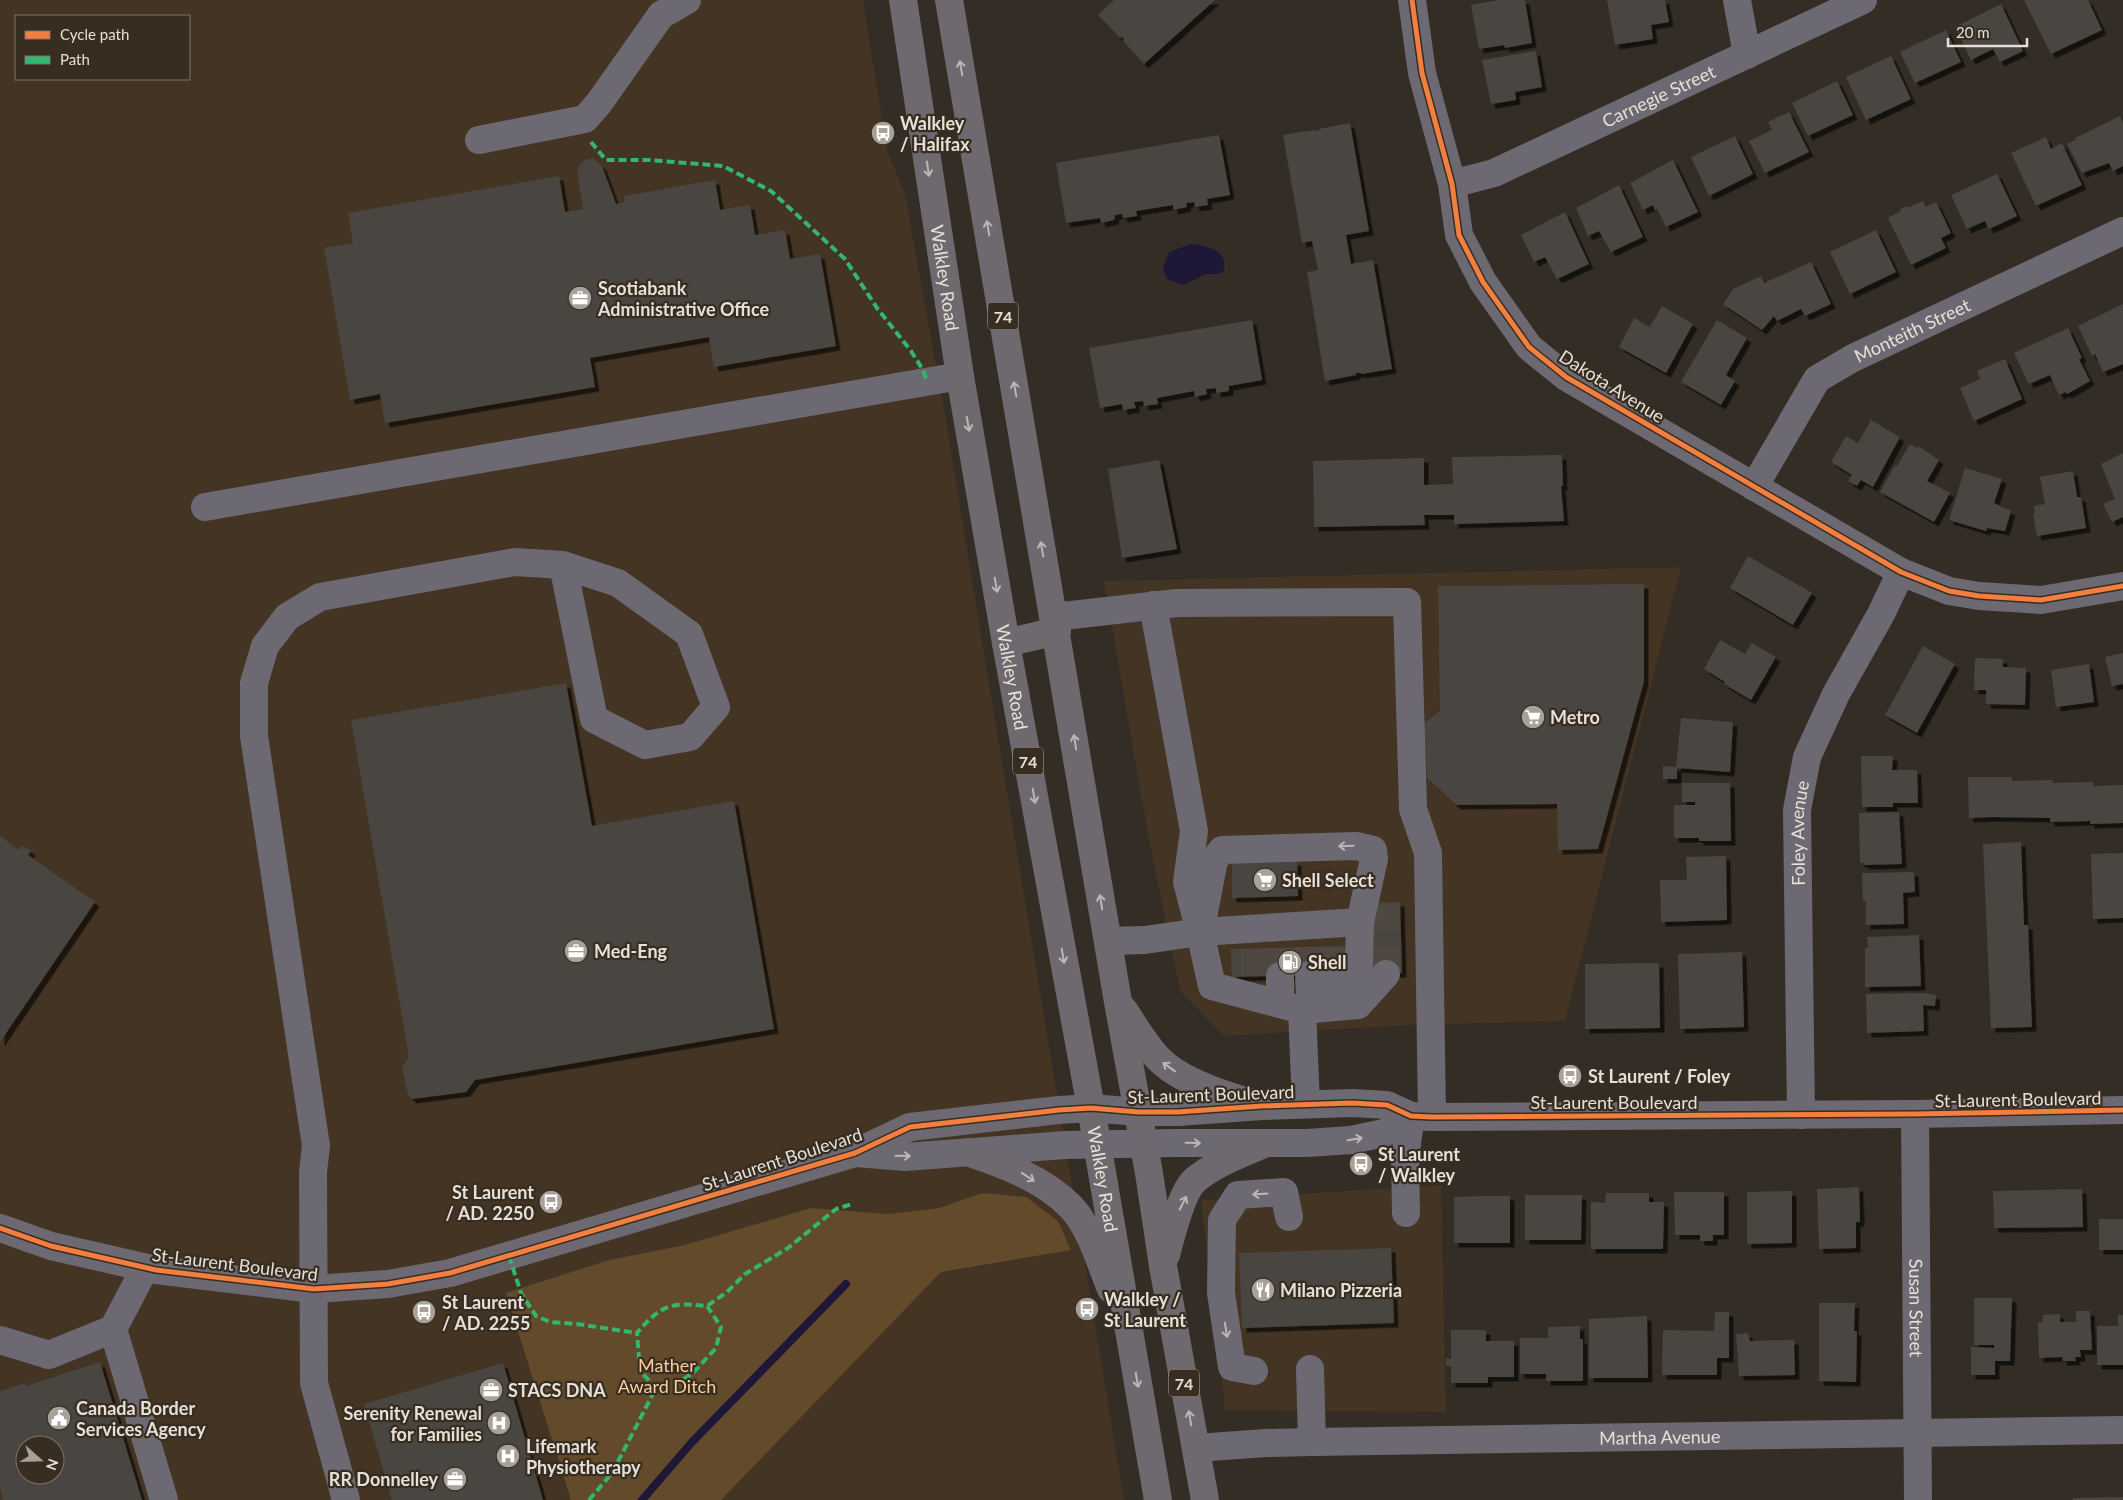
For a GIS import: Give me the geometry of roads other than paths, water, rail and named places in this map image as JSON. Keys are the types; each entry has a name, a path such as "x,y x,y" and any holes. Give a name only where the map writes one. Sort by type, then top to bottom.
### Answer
{"main road":[{"name":"Walkley Road","path":"902,0 960,376 1006,643 1098,1146 1158,1500"},
{"name":"74","path":"949,0 1118,1002 1144,1144 1163,1266 1205,1500"},
{"path":"1006,643 1055,624"},
{"path":"1118,1002 1158,1058 1184,1078 1229,1097 1262,1106"},
{"path":"1163,1266 1176,1215 1194,1181 1224,1161 1264,1144"},
{"path":"967,1152 1020,1172 1072,1207 1087,1232 1129,1332"}],"street":[{"path":"479,140 585,119 661,15 686,0"},
{"name":"Dakota Avenue","path":"1412,0 1422,73 1452,184 1459,235 1483,282 1529,347 1566,377 1901,572 1949,591 1979,596 2040,600 2123,586"},
{"path":"1736,0 1746,55"},
{"name":"Carnegie Street","path":"1452,184 1494,173 1863,0"},
{"name":"Monteith Street","path":"1754,488 1817,379 1852,358 2123,231"},
{"path":"206,507 960,376"},
{"path":"346,1500 314,1384 313,1172 316,1146 254,736 254,683 265,646 287,617 320,597 516,562 563,564 618,583 688,634 716,707 690,737 645,745 594,719 563,564"},
{"name":"Foley Avenue","path":"1801,1115 1797,810 1807,757 1836,694 1881,614 1901,572"},
{"path":"1055,624 1153,605 1177,603 1407,602 1413,809 1428,852 1421,1116 1405,1156 1406,1213"},
{"path":"1153,605 1194,830 1188,882 1212,986 1297,998 1386,974"},
{"path":"1200,932 1214,860 1222,850 1356,846 1373,850 1386,902"},
{"path":"1306,1104 1297,998 1329,933 1374,859"},
{"path":"1108,941 1145,940 1200,932 1267,938 1329,933"},
{"path":"1297,998 1321,974"},
{"name":"St-Laurent Boulevard","path":"0,1228 51,1246 145,1268 314,1289 388,1284 450,1273 855,1153 910,1127 1091,1108 1138,1112 1178,1112 1262,1106 1352,1103 1387,1105 1421,1116 1801,1115 2123,1110"},
{"name":"Susan Street","path":"1915,1114 1918,1500"},
{"name":"St-Laurent Boulevard","path":"855,1153 905,1157 1065,1145 1264,1144 1351,1140 1384,1133 1421,1116"},
{"path":"1254,1371 1232,1367 1220,1293 1222,1220 1238,1195 1284,1192 1289,1217"},
{"path":"0,1340 49,1355 113,1329 145,1268"},
{"path":"113,1329 164,1500"},
{"path":"1310,1370 1312,1442"},
{"name":"Martha Avenue","path":"1196,1448 1312,1442 2123,1430"}],"waterway":[{"path":"642,1500 693,1441 846,1284"}],"tunnel":[{"path":"1386,902 1386,974"},
{"path":"1309,947 1309,975"},
{"path":"1332,974 1333,947"},
{"path":"1280,948 1280,976"},
{"path":"1255,949 1255,976"}],"place":[{"name":"Walkley / Halifax","path":"883,133"},
{"name":"Scotiabank Administrative Office","path":"580,298"},
{"name":"Metro","path":"1533,717"},
{"name":"Shell Select","path":"1265,880"},
{"name":"Med-Eng","path":"576,951"},
{"name":"Shell","path":"1290,962"},
{"name":"St Laurent / Foley","path":"1570,1076"},
{"name":"St Laurent / Walkley","path":"1361,1164"},
{"name":"St Laurent / AD. 2250","path":"551,1202"},
{"name":"Milano Pizzeria","path":"1263,1290"},
{"name":"Walkley / St Laurent","path":"1087,1309"},
{"name":"St Laurent / AD. 2255","path":"424,1312"},
{"name":"STACS DNA","path":"491,1390"},
{"name":"Canada Border Services Agency","path":"59,1418"},
{"name":"Serenity Renewal for Families","path":"499,1423"},
{"name":"Lifemark Physiotherapy","path":"508,1456"},
{"name":"RR Donnelley","path":"455,1479"}],"park label":[{"name":"Mather Award Ditch","path":"667,1375"}]}
